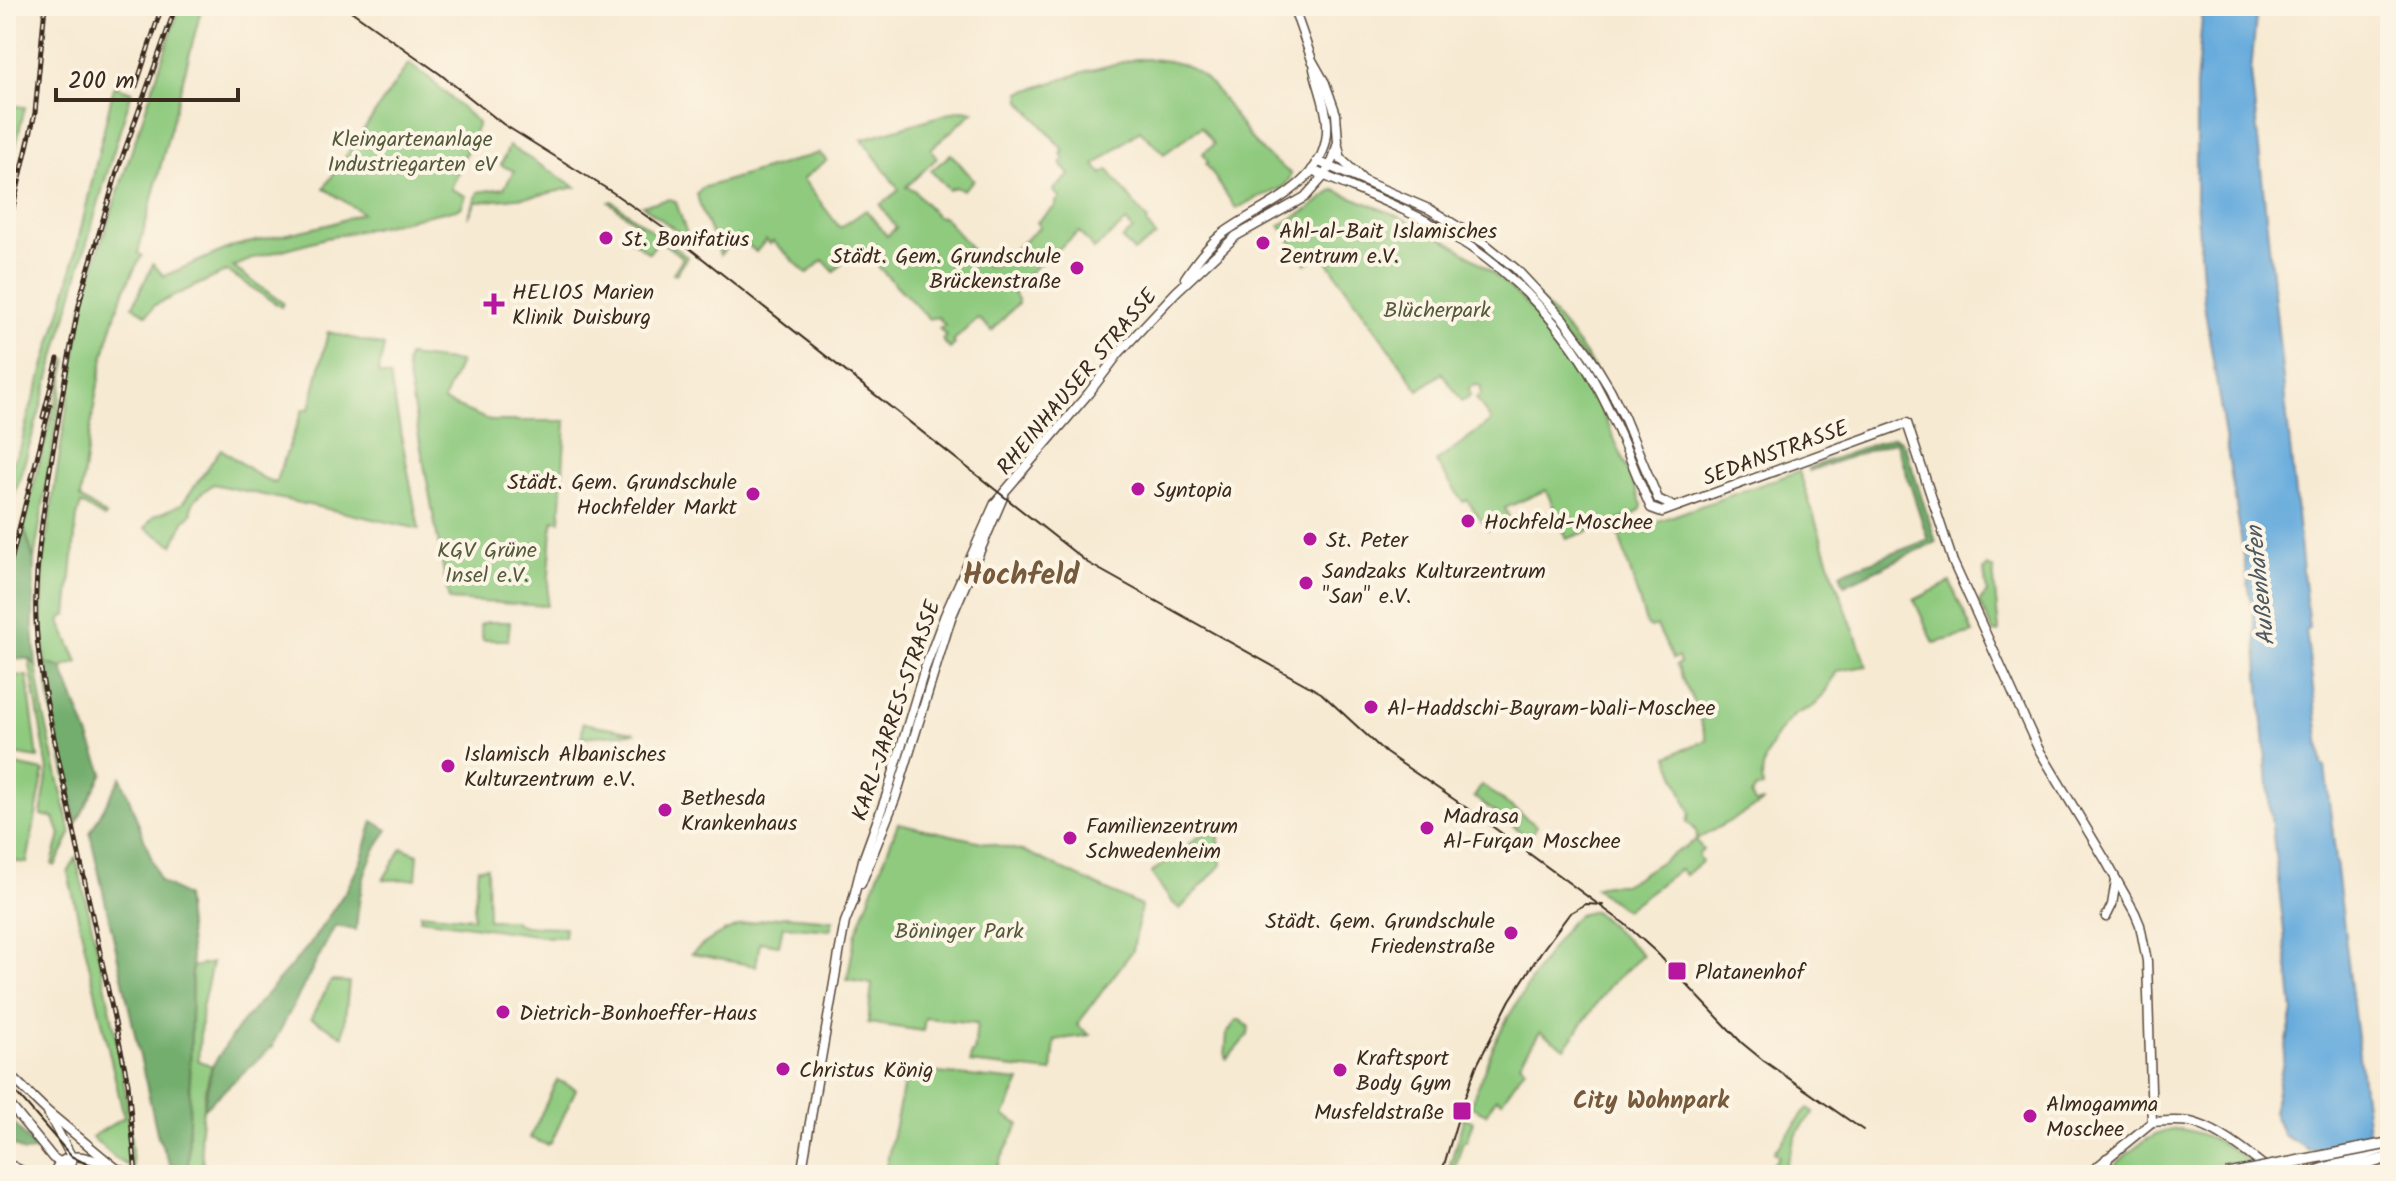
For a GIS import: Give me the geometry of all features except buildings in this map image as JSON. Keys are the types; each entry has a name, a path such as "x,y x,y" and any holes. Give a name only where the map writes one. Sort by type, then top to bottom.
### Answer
{"highway":[{"path":"2226,1175 2390,1145"},
{"path":"2306,1175 2390,1145"},
{"path":"2330,1175 2390,1157"},
{"path":"2101,1175 2107,1159"},
{"path":"6,1164 28,1175"}],"main road":[{"path":"1293,6 1336,114 1341,159 1365,182"},
{"name":"RHEINHAUSER STRASSE","path":"1176,292 1187,273 1219,237 1280,199 1312,170 1324,146 1327,125 1312,60"},
{"name":"RHEINHAUSER STRASSE","path":"1004,494 1119,353 1176,292 1236,236 1305,197 1330,166 1338,142"},
{"path":"1317,161 1431,210 1490,247 1532,285 1563,319 1590,356 1624,417 1658,499 1674,507"},
{"path":"1312,170 1324,176"},
{"name":"SEDANSTRASSE","path":"1324,176 1451,234 1494,265 1532,299 1556,325 1601,394 1654,511 1662,512 1907,423 1954,563 1972,604 2038,748 2116,879"},
{"name":"KARL-JARRES-STRASSE","path":"801,1175 845,922 863,860 887,794 924,671 966,566 995,503 1004,494"},
{"path":"2116,879 2140,925 2147,961 2152,1122"},
{"path":"2106,917 2112,905 2116,879"},
{"path":"6,1071 47,1111 116,1168"},
{"path":"6,1100 60,1163 72,1172 92,1175"},
{"path":"47,1111 71,1156 72,1172"},
{"path":"2090,1175 2152,1122 2187,1121 2202,1126 2251,1156 2275,1175"},
{"path":"44,1146 52,1175"},
{"path":"52,1175 60,1163 71,1156 94,1159 133,1175"}],"green space":[{"path":"180,6 202,6 138,253 142,256 117,311 100,373 80,498 106,516 104,518 81,504 77,516 67,616 63,616 60,622 78,662 62,668 45,663 43,561 82,310 97,255"},
{"path":"1135,59 1181,64 1208,81 1258,147 1291,174 1286,185 1236,209 1206,164 1208,162 1203,153 1214,144 1201,127 1164,154 1140,130 1095,165 1102,174 1108,170 1156,236 1134,252 1122,239 1133,230 1126,222 1094,249 1079,232 1024,277 1026,281 1013,293 1018,303 992,331 978,318 953,341 955,344 950,349 942,340 946,336 939,328 945,325 938,317 929,319 863,251 854,251 834,272 823,260 807,274 773,241 770,244 766,240 756,252 738,236 720,255 697,193 702,188 819,153 827,160 803,179 840,228 866,210 887,236 896,228 880,205 899,190 862,139 960,110 974,111 931,149 937,158 906,187 914,190 936,216 944,217 986,266 994,267 1040,227 1037,222 1056,206 1060,198 1053,190 1070,175 1060,163 1064,159 1061,154 1064,151 1021,101 1020,93"},
{"name":"Kleingartenanlage Industriegarten eV","path":"409,63 478,123 451,189 466,196 461,208 322,239 233,267 283,303 281,307 227,271 155,305 147,315 133,306 153,264 164,276 234,246 331,224 362,213 324,188"},
{"path":"114,86 132,92 6,522 6,475 21,446 68,285"},
{"path":"6,105 25,107 9,173 6,173"},
{"path":"509,146 576,187 536,196 476,202 468,218 478,192 504,188 514,171 501,165"},
{"path":"951,154 974,180 963,190 955,187 949,190 931,171"},
{"name":"Blücherpark","path":"1334,190 1402,218 1447,241 1490,271 1529,306 1587,383 1612,434 1641,509 1567,539 1546,490 1505,508 1510,520 1488,530 1467,500 1463,502 1436,462 1491,421 1476,398 1481,395 1481,387 1471,386 1470,396 1462,401 1442,373 1419,390 1322,254 1306,264 1280,225"},
{"path":"670,199 676,202 689,240 642,205"},
{"path":"612,201 687,257 676,274 673,273 683,258 659,240 649,253 631,240 640,226 609,202"},
{"path":"1484,248 1547,307 1587,357 1614,405 1654,498 1651,499 1611,408 1585,360 1482,251"},
{"path":"328,332 384,346 378,374 390,377 419,529 213,484 195,500 192,513 184,521 173,545 145,528 154,516 182,504 221,449 275,483 303,409 310,409"},
{"name":"KGV Grüne Insel e.V.","path":"408,356 460,362 443,401 491,421 566,421 560,521 554,520 552,528 547,606 449,600 409,383"},
{"path":"67,358 34,560 23,524"},
{"path":"1893,437 1905,446 1936,542 1844,585 1840,573 1928,540 1896,441 1809,471 1808,468"},
{"path":"1799,471 1867,666 1837,671 1817,703 1795,715 1781,729 1766,758 1763,787 1751,795 1755,803 1764,802 1696,840 1697,834 1687,822 1690,813 1668,756 1707,740 1676,665 1680,663 1678,657 1673,659 1657,626 1647,626 1619,535"},
{"path":"23,524 34,560 36,665 29,659 6,658 6,592"},
{"path":"1988,566 1993,569 1997,633 1993,632 1979,602 1987,593 1984,570"},
{"path":"1950,582 1973,633 1934,643 1914,600"},
{"path":"510,622 508,640 483,640 480,625"},
{"path":"29,659 36,665 71,834 55,866 52,864 60,835 54,818 41,815 48,770"},
{"path":"45,663 62,668 103,773 76,824 52,713"},
{"path":"6,675 27,676 38,758 6,753"},
{"path":"583,723 634,732 635,733 582,737"},
{"path":"6,763 44,771 27,863 6,860"},
{"path":"121,777 160,881 185,896 192,967 188,1175 175,1175 158,1137 90,833"},
{"path":"1482,785 1537,826 1529,838 1474,797"},
{"path":"373,821 388,830 373,853 364,877 356,930 335,926 271,1048 203,1109 212,1066 238,1027 310,944 347,889 361,861"},
{"name":"Böninger Park","path":"898,823 1026,852 1141,906 1133,950 1077,1025 1090,1035 1055,1040 1052,1072 970,1063 977,1023 925,1018 923,1031 868,1023 872,984 847,980 856,933"},
{"path":"1218,828 1221,865 1180,909 1151,873 1201,835"},
{"path":"1696,840 1703,850 1698,855 1702,862 1685,875 1680,869 1625,910 1595,888 1605,884 1625,884"},
{"path":"402,848 418,854 416,879 383,880"},
{"path":"76,858 119,1052 133,1169 115,1158 92,1137 124,1117 68,873"},
{"path":"487,867 488,920 515,920 515,923 525,926 565,927 564,937 420,919 421,913 473,918 478,868"},
{"path":"1594,911 1643,955 1610,985 1565,1048 1540,1032 1520,1063 1525,1068 1502,1101 1496,1098 1486,1114 1470,1106 1495,1042 1546,956 1571,921"},
{"path":"784,916 833,920 830,930 783,926 779,945 760,942 756,966 691,954 734,928"},
{"path":"212,963 202,1008 198,1060 212,1066 205,1090 200,1137 204,1175 188,1175 192,967"},
{"path":"331,981 349,982 343,1036 311,1018"},
{"path":"1236,1020 1249,1027 1248,1035 1227,1059 1227,1034"},
{"path":"907,1070 1020,1081 1004,1116 1019,1124 993,1175 884,1175"},
{"path":"557,1080 576,1089 551,1143 547,1145 530,1138"},
{"path":"1808,1108 1814,1112 1798,1132 1781,1175 1764,1175 1779,1157 1774,1152"},
{"path":"1464,1117 1473,1122 1466,1141 1463,1141 1453,1175 1447,1175"},
{"path":"6,1119 15,1124 36,1151 24,1152 6,1140"},
{"path":"2181,1129 2220,1142 2254,1166 2205,1175 2106,1175 2142,1143 2160,1133"}],"water":[{"name":"Außenhafen","path":"2203,6 2257,6 2251,72 2309,629 2306,630 2369,1140 2366,1144 2373,1175 2359,1175 2352,1145 2309,1150 2283,1135 2273,1112 2293,1011 2270,809 2255,626 2204,304 2196,198 2196,86"}],"tram line":[{"path":"344,6 440,74 503,124 612,192 669,232 1088,563 1321,693 1386,753 1474,813 1625,924 1656,952 1742,1043 1863,1130"},
{"path":"1441,1175 1476,1067 1510,1000 1570,913 1586,904 1603,905"},
{"path":"6,1081 71,1156 92,1167 123,1175"}],"railway":[{"path":"6,238 35,113 45,6"},
{"path":"136,86 162,6"},
{"path":"80,298 117,172 176,6"},
{"path":"83,288 44,509 37,571 36,623 49,714 128,1083 136,1175"},
{"path":"43,417 58,359"},
{"path":"6,581 50,406"}],"place":[{"name":"St. Bonifatius","path":"606,238"},
{"name":"Ahl-al-Bait Islamisches Zentrum e.V.","path":"1263,243"},
{"name":"Städt. Gem. Grundschule Brückenstraße","path":"1077,268"},
{"name":"HELIOS Marien Klinik Duisburg","path":"494,304"},
{"name":"Syntopia","path":"1138,489"},
{"name":"Städt. Gem. Grundschule Hochfelder Markt","path":"753,494"},
{"name":"Hochfeld-Moschee","path":"1468,521"},
{"name":"St. Peter","path":"1310,539"},
{"name":"Sandzaks Kulturzentrum \"San\" e.V.","path":"1306,583"},
{"name":"Al-Haddschi-Bayram-Wali-Moschee","path":"1371,707"},
{"name":"Islamisch Albanisches Kulturzentrum e.V.","path":"448,766"},
{"name":"Bethesda Krankenhaus","path":"665,810"},
{"name":"Madrasa Al-Furqan Moschee","path":"1427,828"},
{"name":"Familienzentrum Schwedenheim","path":"1070,838"},
{"name":"Städt. Gem. Grundschule Friedenstraße","path":"1511,933"},
{"name":"Platanenhof","path":"1677,971"},
{"name":"Dietrich-Bonhoeffer-Haus","path":"503,1012"},
{"name":"Christus König","path":"783,1069"},
{"name":"Kraftsport Body Gym","path":"1340,1070"},
{"name":"Musfeldstraße","path":"1462,1111"},
{"name":"Almogamma Moschee","path":"2030,1116"}],"district":[{"name":"Hochfeld","path":"1021,574"},
{"name":"City Wohnpark","path":"1651,1100"}]}
